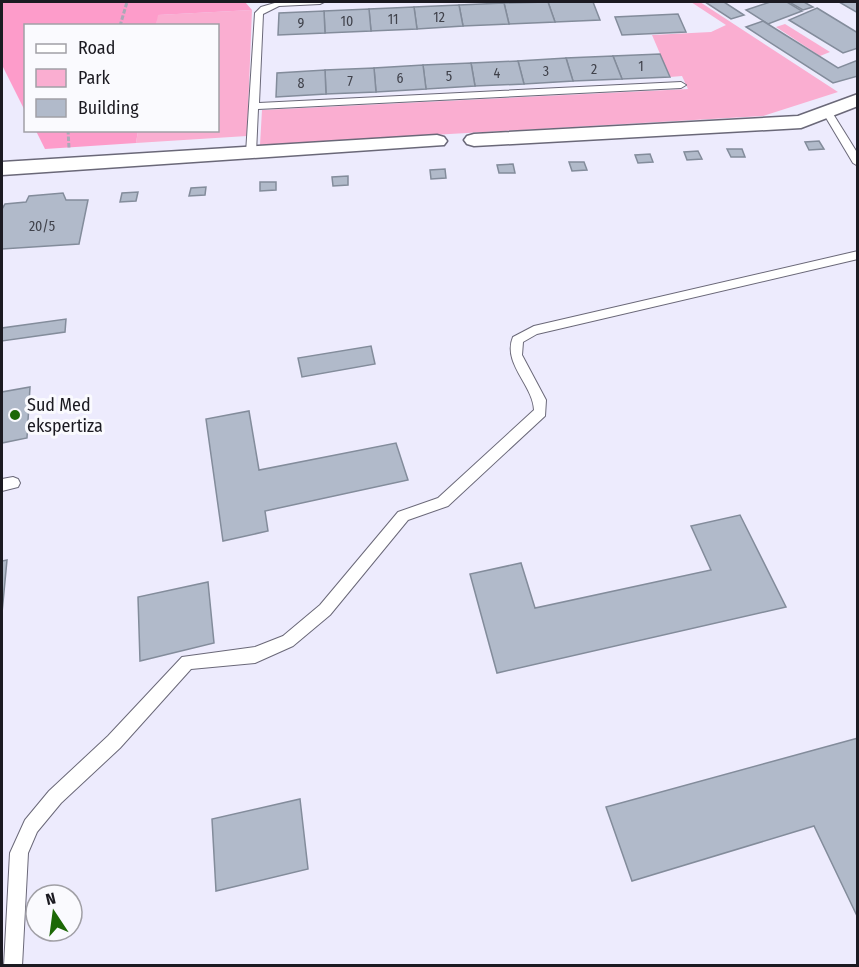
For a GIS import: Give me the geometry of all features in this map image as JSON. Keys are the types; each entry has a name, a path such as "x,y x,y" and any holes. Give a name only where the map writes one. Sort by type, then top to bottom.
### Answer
{"street":[{"path":"474,140 801,122 858,99"},
{"path":"2,169 437,141"}],"lane":[{"path":"251,153 259,13 264,6 276,3 320,2"},
{"path":"255,106 681,85"},
{"path":"827,111 858,163"},
{"path":"13,966 19,853 37,819 55,796 114,742 187,662 255,655 288,641 325,610 403,516 443,502 541,412 540,400 516,355 517,340 534,330 858,255"}],"path":[{"path":"121,24 128,2"}],"green space":[{"path":"691,2 700,2 838,92 763,116 260,145 262,110 688,89 682,76 670,77 652,35 711,32 726,25"},
{"path":"252,10 247,136 136,143 138,132 219,132 219,24 156,24 157,15"},
{"path":"785,24 830,52 820,56 776,27"}],"shaded area":[{"path":"2,2 245,2 252,10 158,15 156,24 24,24 24,109 2,65"},
{"path":"36,132 138,132 136,143 45,149"}],"building":[{"path":"548,2 593,2 600,20 555,22"},
{"path":"548,2 555,22 509,24 504,3"},
{"path":"705,2 724,2 744,15 731,19"},
{"path":"770,2 787,2 802,11 768,24 746,10"},
{"path":"789,2 804,2 813,7 803,10"},
{"path":"839,2 858,2 858,13"},
{"path":"504,3 509,24 463,26 459,5"},
{"path":"459,5 463,26 417,29 414,7"},
{"path":"414,7 417,29 371,31 369,9"},
{"path":"817,8 858,33 858,48 843,53 789,20"},
{"path":"369,9 371,31 325,33 324,11"},
{"path":"324,11 325,33 278,35 279,13"},
{"path":"678,14 686,32 622,35 615,17"},
{"path":"763,21 838,68 858,60 858,76 833,83 746,27"},
{"path":"660,54 670,77 622,79 613,56"},
{"path":"613,56 622,79 573,81 566,58"},
{"path":"566,58 573,81 524,84 518,61"},
{"path":"518,61 524,84 475,86 471,63"},
{"path":"471,63 475,86 426,89 423,65"},
{"path":"423,65 426,89 376,92 374,68"},
{"path":"374,68 376,92 326,94 325,70"},
{"path":"325,70 326,94 276,97 277,73"},
{"path":"819,141 824,149 809,150 805,142"},
{"path":"727,149 742,149 745,157 731,157"},
{"path":"698,151 702,159 687,160 684,152"},
{"path":"650,154 653,162 638,163 635,155"},
{"path":"569,162 584,162 587,170 572,171"},
{"path":"513,164 515,173 499,173 497,165"},
{"path":"445,169 446,178 431,179 430,170"},
{"path":"348,176 348,185 333,186 332,177"},
{"path":"260,182 276,182 276,190 260,191"},
{"path":"206,187 205,195 189,196 191,188"},
{"path":"138,192 136,201 120,202 122,193"},
{"path":"63,193 66,200 88,200 79,244 2,249 2,209 5,204 26,202 29,196"},
{"path":"66,319 65,332 2,341 2,328"},
{"path":"371,346 375,364 302,377 298,358"},
{"name":"Sud Med ekspertiza","path":"30,387 27,438 2,443 2,392"},
{"path":"249,411 259,470 396,443 408,480 265,511 268,531 223,541 206,419"},
{"path":"740,515 786,607 497,673 470,574 521,563 535,608 711,570 691,526"},
{"path":"7,560 2,613 2,561"},
{"path":"208,582 214,643 140,661 138,597"},
{"path":"858,738 858,918 814,826 632,881 606,807"},
{"path":"300,799 308,869 216,891 212,819"}],"place":[{"name":"Sud Med ekspertiza","path":"15,415"}]}
